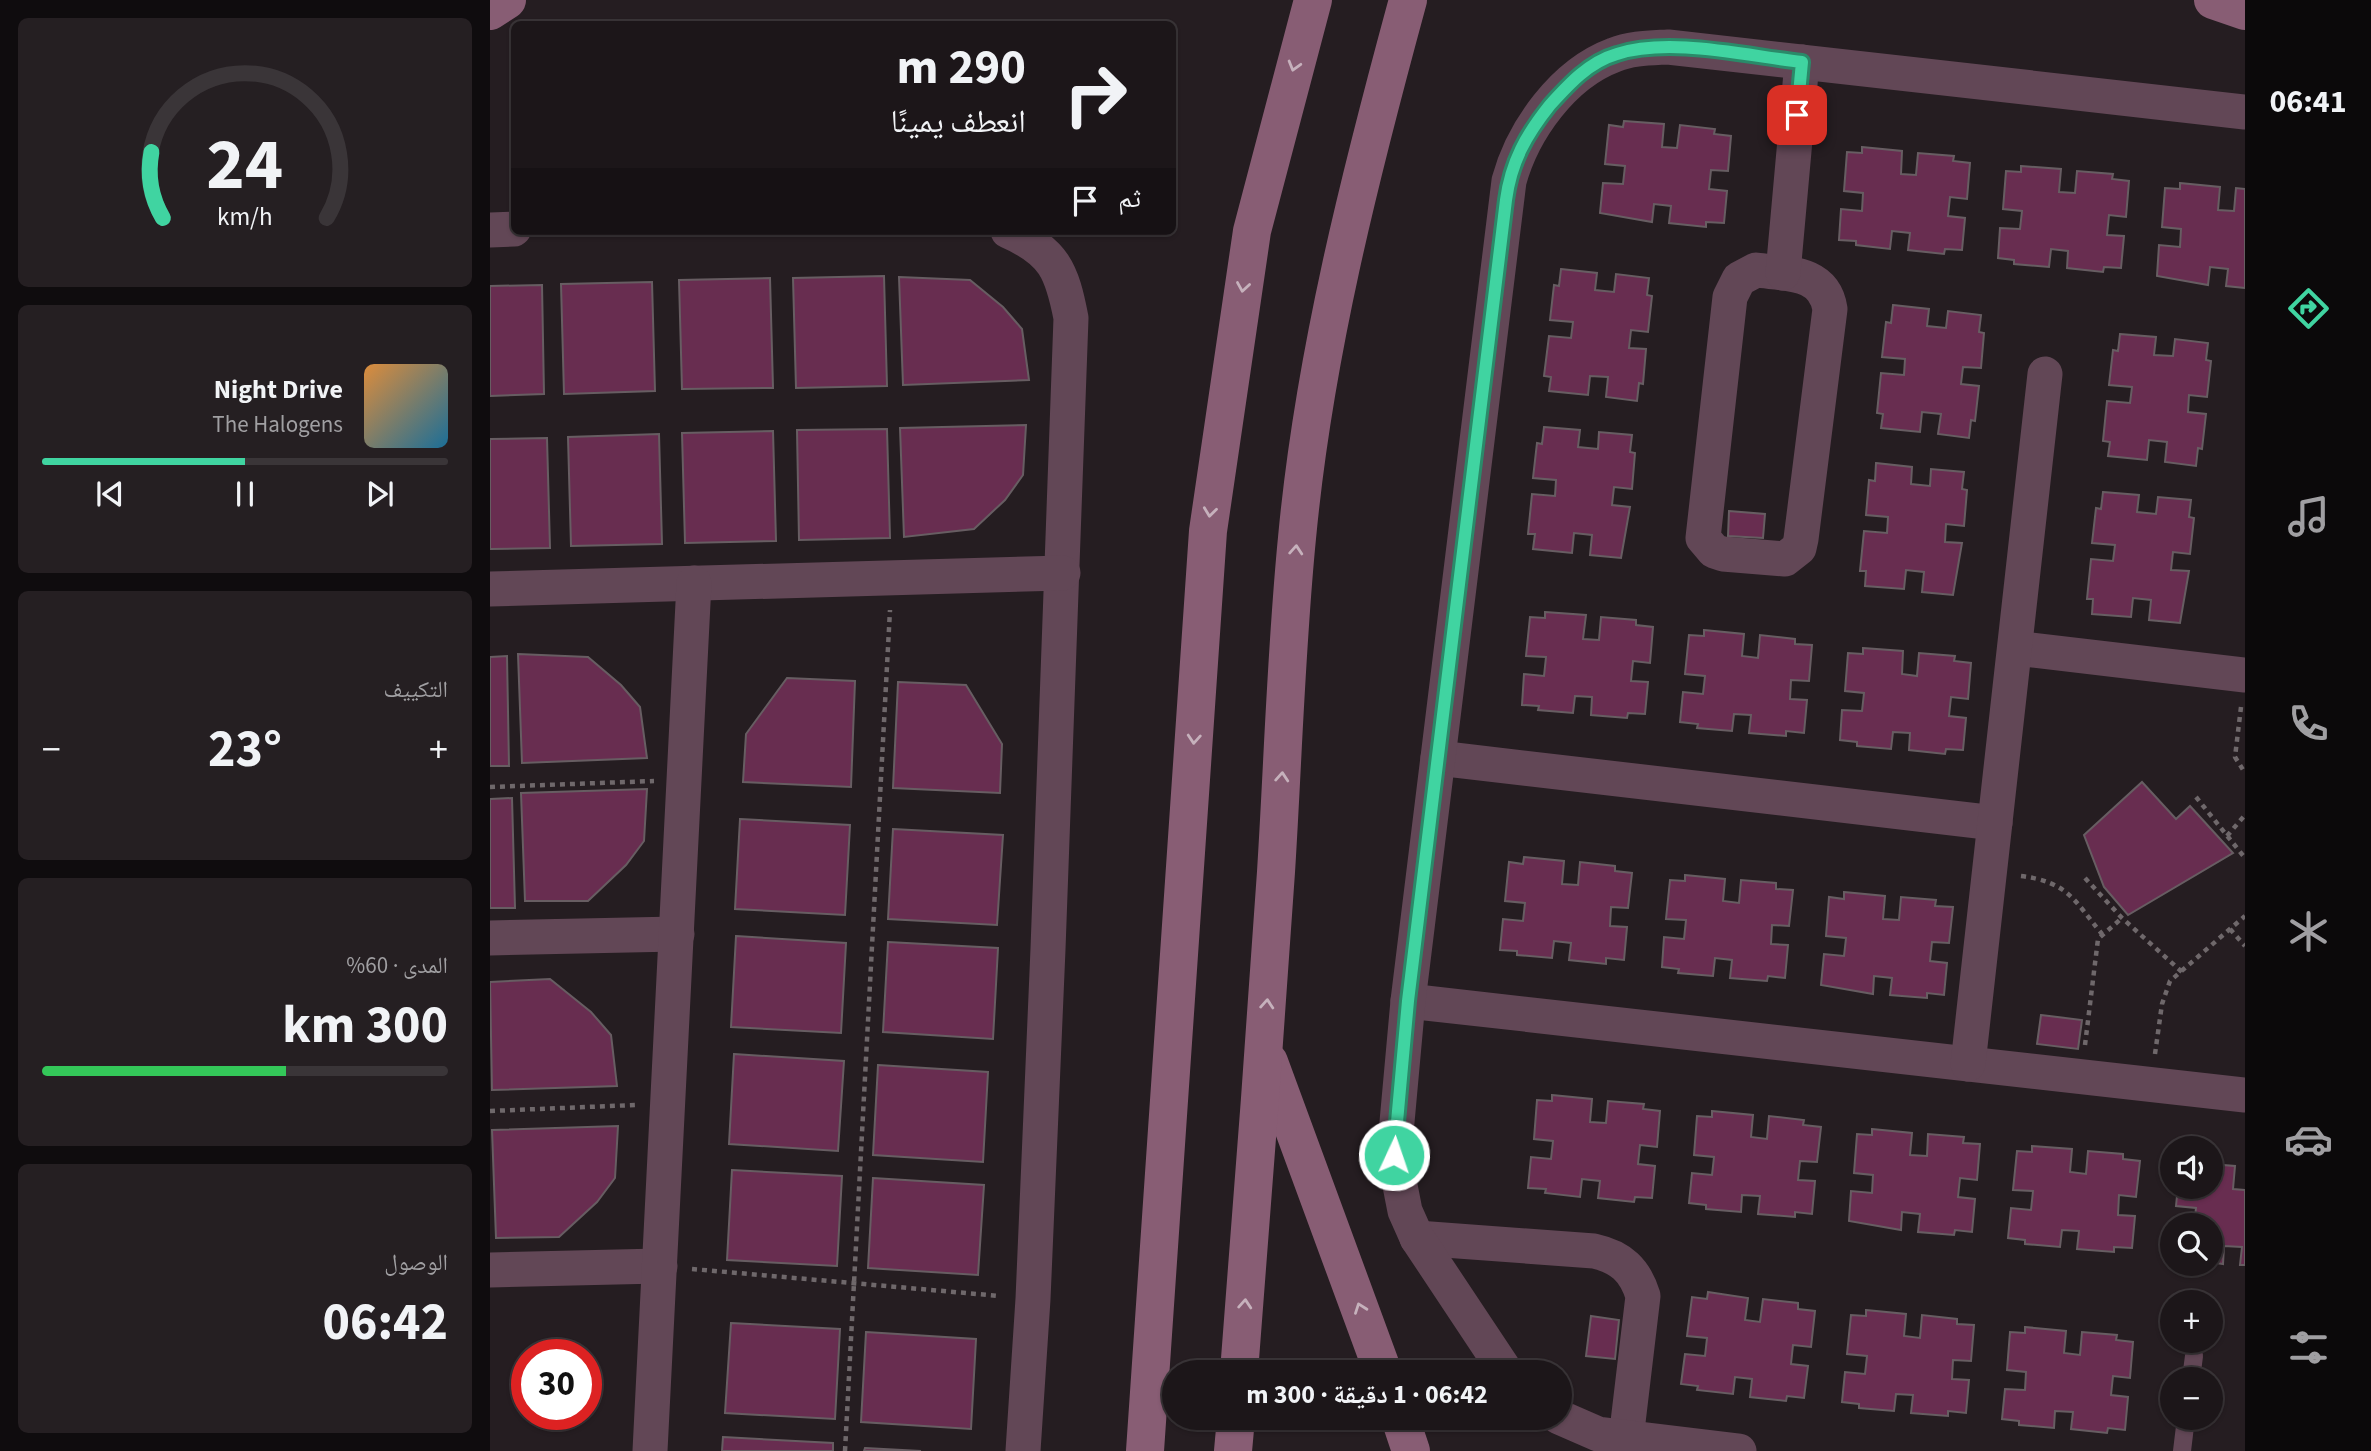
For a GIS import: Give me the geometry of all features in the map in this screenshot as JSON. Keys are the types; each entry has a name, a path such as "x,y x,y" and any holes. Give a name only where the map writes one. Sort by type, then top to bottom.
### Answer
{"main road":[{"path":"490,11 507,0"},
{"path":"1145,1451 1208,531 1251,231 1312,0"},
{"path":"1241,1360 1265,1049 1297,537 1315,402 1345,253 1376,118 1408,0"},
{"path":"2213,0 2245,11"},
{"path":"1265,1049 1380,1360"},
{"path":"1233,1451 1235,1430"},
{"path":"1404,1430 1412,1451"}],"street":[{"path":"1498,1360 1417,1237 1405,1211 1394,1155 1408,1001 1509,181 1530,129 1570,82 1591,66 1615,54 1642,48 1668,47 2245,112"},
{"path":"1783,273 1802,62"},
{"path":"490,230 511,229"},
{"path":"1015,235 1049,255 1063,279 1071,318 1033,1299 1023,1451"},
{"path":"1756,270 1783,273 1817,281 1828,299 1830,309 1801,539 1798,548 1785,559 1723,554 1707,545 1702,528 1730,297 1738,279 1746,273 1756,270"},
{"path":"1968,1064 2045,374"},
{"path":"490,589 1063,573"},
{"path":"650,1451 694,583"},
{"path":"2015,648 2244,684"},
{"path":"1438,758 1995,823"},
{"path":"490,938 677,934"},
{"path":"1408,1001 2245,1095"},
{"path":"1417,1237 1594,1251 1612,1255 1627,1265 1638,1279 1643,1296 1626,1439"},
{"path":"490,1270 660,1266"},
{"path":"1572,1423 1598,1434 1626,1439 1738,1451"}],"lane":[{"path":"2193,1367 2194,1356"},
{"path":"2182,1451 2185,1430"}],"path":[{"path":"845,1451 892,578"},
{"path":"2244,684 2235,757 2245,773"},
{"path":"490,787 685,780"},
{"path":"2196,797 2245,858"},
{"path":"2227,836 2245,815"},
{"path":"1989,872 2048,880 2060,886 2102,934"},
{"path":"2085,878 2122,918 2182,972"},
{"path":"2152,1085 2163,997 2170,981 2245,916"},
{"path":"2081,1077 2096,948 2102,934 2122,918"},
{"path":"2230,929 2245,946"},
{"path":"490,1111 668,1104"},
{"path":"660,1266 1033,1299"}],"building":[{"path":"1624,121 1664,124 1662,147 1677,148 1680,125 1715,129 1714,134 1731,136 1728,171 1711,170 1709,189 1727,191 1724,223 1706,222 1706,227 1669,223 1671,206 1654,204 1652,222 1600,213 1603,183 1623,184 1625,166 1605,164 1609,125 1623,127"},
{"path":"1862,147 1902,151 1901,174 1916,175 1918,153 1954,156 1953,161 1970,163 1967,199 1950,197 1948,216 1965,218 1962,250 1945,249 1944,254 1908,250 1910,233 1892,231 1890,249 1839,240 1841,209 1862,211 1863,193 1844,191 1847,152 1862,153"},
{"path":"2021,166 2061,169 2059,192 2075,193 2077,171 2113,174 2112,179 2129,181 2126,217 2109,215 2107,235 2124,236 2121,268 2104,267 2103,272 2067,268 2068,251 2051,249 2049,267 2014,264 2014,260 1998,258 2000,228 2020,229 2022,211 2003,209 2006,171 2021,172"},
{"path":"2180,183 2220,187 2218,210 2234,211 2236,188 2245,189 2245,288 2226,286 2228,269 2210,267 2208,285 2157,276 2159,245 2180,247 2181,229 2162,227 2165,188 2180,189"},
{"path":"1561,269 1597,273 1595,290 1614,292 1616,274 1649,278 1647,295 1652,296 1648,332 1631,330 1629,348 1646,349 1643,384 1639,383 1637,401 1606,397 1608,377 1590,376 1588,395 1549,391 1551,377 1544,376 1549,336 1571,338 1573,322 1550,320 1554,285 1559,286"},
{"path":"884,276 887,386 796,388 793,278"},
{"path":"899,277 970,280 1003,307 1022,329 1029,380 903,385"},
{"path":"770,278 773,388 682,389 679,280"},
{"path":"652,282 655,391 564,394 561,284"},
{"path":"542,285 544,394 490,396 490,286"},
{"path":"1893,305 1929,309 1927,326 1946,328 1948,311 1981,315 1979,332 1984,333 1981,368 1963,367 1961,384 1979,386 1975,421 1971,420 1969,438 1938,434 1941,414 1922,412 1920,432 1881,428 1883,414 1877,413 1881,373 1904,375 1905,359 1882,357 1886,322 1891,323"},
{"path":"2120,334 2156,337 2154,355 2173,356 2175,339 2208,343 2206,360 2211,361 2207,397 2189,395 2188,412 2206,414 2202,449 2198,448 2196,466 2165,462 2167,442 2149,440 2147,460 2108,456 2110,442 2103,441 2107,401 2130,403 2132,387 2109,385 2113,350 2118,351"},
{"path":"1026,425 1023,475 1005,500 974,529 904,537 900,428"},
{"path":"1544,427 1580,430 1578,447 1598,449 1599,432 1632,435 1630,452 1635,453 1632,489 1614,487 1612,505 1630,507 1621,558 1590,555 1592,535 1574,533 1572,553 1533,549 1535,534 1528,534 1532,494 1555,496 1556,480 1533,478 1537,443 1542,444"},
{"path":"887,429 890,538 799,540 797,430"},
{"path":"773,431 776,541 685,543 682,433"},
{"path":"659,434 662,544 571,546 568,437"},
{"path":"547,438 550,548 490,549 490,439"},
{"path":"1876,463 1912,467 1911,484 1930,486 1931,469 1964,472 1962,489 1967,490 1964,526 1946,524 1945,542 1962,543 1953,595 1922,592 1924,572 1906,570 1904,589 1865,586 1866,571 1860,571 1864,531 1887,533 1888,517 1866,515 1869,480 1875,481"},
{"path":"2103,492 2139,495 2137,512 2156,514 2158,497 2191,500 2189,517 2194,518 2190,554 2173,552 2171,570 2189,571 2180,623 2149,620 2151,600 2133,598 2131,617 2092,614 2093,599 2087,599 2091,559 2113,561 2115,545 2092,543 2096,508 2101,509"},
{"path":"1729,511 1765,514 1763,538 1728,536"},
{"path":"1545,612 1586,615 1583,639 1599,640 1601,617 1636,620 1636,625 1653,627 1650,663 1633,661 1631,681 1648,682 1645,714 1628,713 1627,718 1591,715 1592,697 1575,696 1573,713 1538,710 1539,706 1522,705 1524,674 1544,676 1546,657 1526,656 1530,617 1545,618"},
{"path":"1704,630 1744,634 1742,656 1758,658 1760,635 1795,639 1795,644 1812,645 1809,681 1791,680 1790,699 1807,700 1804,733 1786,731 1786,736 1749,733 1751,715 1734,714 1732,731 1697,728 1698,724 1680,722 1683,692 1703,694 1705,676 1685,674 1689,635 1704,636"},
{"path":"1863,648 1903,651 1902,674 1917,676 1919,653 1955,656 1954,661 1971,663 1968,699 1951,697 1949,716 1966,718 1963,750 1946,749 1945,754 1909,750 1910,733 1893,732 1891,749 1857,746 1857,742 1840,740 1842,710 1862,711 1864,693 1845,691 1848,653 1863,654"},
{"path":"518,654 588,657 621,685 640,707 647,758 522,763"},
{"path":"507,656 509,766 490,766 490,657"},
{"path":"787,678 855,681 851,787 743,782 746,734"},
{"path":"898,682 966,685 1002,744 1000,793 893,788"},
{"path":"2142,782 2176,819 2190,806 2233,853 2128,915 2104,887 2084,835"},
{"path":"647,789 644,841 626,865 588,901 525,901 521,793"},
{"path":"512,798 515,908 490,908 490,799"},
{"path":"740,819 850,825 845,915 735,909"},
{"path":"893,829 1003,835 997,925 888,919"},
{"path":"1524,857 1564,861 1562,884 1578,885 1580,862 1615,866 1615,871 1632,873 1628,908 1611,907 1610,926 1627,927 1624,960 1606,958 1606,964 1569,960 1571,943 1554,941 1552,958 1517,955 1517,951 1500,950 1503,919 1523,921 1525,903 1505,901 1509,862 1523,864"},
{"path":"1685,875 1725,879 1723,901 1739,903 1741,880 1776,883 1776,889 1793,890 1789,926 1772,925 1771,944 1788,945 1785,978 1768,976 1767,981 1730,978 1732,960 1715,958 1713,976 1678,973 1679,969 1662,967 1664,937 1684,939 1686,920 1666,919 1670,880 1685,881"},
{"path":"1844,892 1885,896 1883,919 1899,920 1901,897 1936,900 1935,906 1953,907 1949,943 1932,942 1930,961 1947,963 1944,995 1927,993 1927,998 1890,995 1892,978 1874,976 1873,994 1821,985 1824,954 1844,956 1846,938 1826,936 1829,897 1844,899"},
{"path":"736,936 846,943 841,1033 731,1027"},
{"path":"888,942 998,948 993,1039 883,1032"},
{"path":"550,979 591,1012 611,1035 617,1086 492,1090 490,982"},
{"path":"2041,1015 2082,1020 2078,1049 2037,1044"},
{"path":"734,1054 844,1061 838,1151 729,1144"},
{"path":"878,1065 988,1072 983,1162 873,1155"},
{"path":"1552,1095 1592,1099 1590,1122 1606,1123 1608,1101 1644,1104 1643,1109 1660,1111 1657,1147 1640,1145 1638,1164 1655,1166 1652,1198 1635,1197 1634,1202 1598,1198 1600,1181 1582,1179 1580,1197 1528,1188 1531,1157 1551,1159 1553,1141 1534,1139 1537,1100 1552,1101"},
{"path":"1712,1111 1753,1115 1751,1137 1767,1139 1769,1116 1804,1120 1803,1125 1821,1127 1817,1162 1800,1161 1798,1180 1815,1181 1812,1214 1795,1212 1795,1217 1758,1214 1760,1196 1742,1195 1741,1212 1706,1209 1706,1205 1689,1203 1692,1173 1712,1175 1714,1157 1694,1155 1697,1116 1712,1117"},
{"path":"618,1126 615,1178 597,1202 559,1237 496,1238 492,1130"},
{"path":"1872,1129 1912,1133 1910,1155 1927,1156 1928,1134 1964,1137 1963,1143 1980,1144 1977,1180 1960,1178 1958,1197 1975,1199 1972,1232 1955,1230 1954,1235 1918,1232 1920,1214 1902,1212 1901,1230 1849,1221 1851,1191 1872,1193 1873,1175 1854,1173 1857,1134 1872,1135"},
{"path":"2032,1146 2072,1149 2070,1172 2086,1174 2088,1151 2123,1154 2123,1159 2140,1161 2136,1197 2119,1195 2118,1215 2135,1216 2132,1248 2114,1247 2114,1252 2077,1249 2079,1231 2062,1230 2060,1247 2025,1244 2025,1240 2008,1238 2011,1208 2031,1210 2033,1191 2013,1190 2017,1151 2032,1152"},
{"path":"2223,1165 2235,1166 2233,1189 2245,1190 2245,1265 2240,1265 2242,1247 2224,1246 2223,1264 2223,1213 2195,1213 2196,1208 2176,1206 2177,1199 2223,1199"},
{"path":"732,1170 842,1176 837,1266 727,1260"},
{"path":"873,1178 984,1185 978,1275 868,1268"},
{"path":"1708,1292 1748,1298 1745,1320 1760,1322 1763,1299 1798,1303 1798,1309 1815,1311 1811,1347 1793,1345 1791,1364 1808,1366 1804,1398 1787,1396 1786,1401 1750,1397 1752,1379 1735,1377 1733,1394 1697,1390 1698,1386 1681,1384 1685,1354 1705,1356 1707,1338 1687,1336 1692,1297 1707,1299"},
{"path":"1866,1310 1906,1314 1904,1336 1920,1338 1922,1315 1957,1319 1957,1324 1974,1325 1971,1361 1953,1360 1952,1379 1969,1380 1966,1413 1948,1411 1948,1416 1911,1413 1913,1395 1896,1394 1894,1411 1859,1408 1859,1404 1842,1402 1845,1372 1865,1374 1867,1356 1847,1354 1851,1315 1866,1316"},
{"path":"1591,1316 1619,1320 1615,1359 1586,1356"},
{"path":"731,1323 840,1329 835,1419 725,1413"},
{"path":"2025,1327 2066,1331 2064,1353 2080,1355 2082,1332 2117,1335 2116,1340 2133,1342 2130,1378 2113,1376 2111,1395 2128,1397 2125,1430 2108,1428 2107,1433 2071,1429 2073,1412 2055,1411 2054,1428 2019,1425 2019,1421 2002,1419 2005,1389 2025,1390 2026,1372 2007,1370 2010,1332 2025,1333"},
{"path":"866,1332 976,1339 971,1429 861,1422"},
{"path":"723,1437 833,1443 833,1451 722,1451"},
{"path":"865,1448 921,1451 864,1451"}],"route":[{"path":"1394,1155 1394,1126 1434,785 1506,200 1514,163 1530,129 1570,82 1591,66 1615,54 1642,48 1668,47 1802,62 1797,115"}]}
